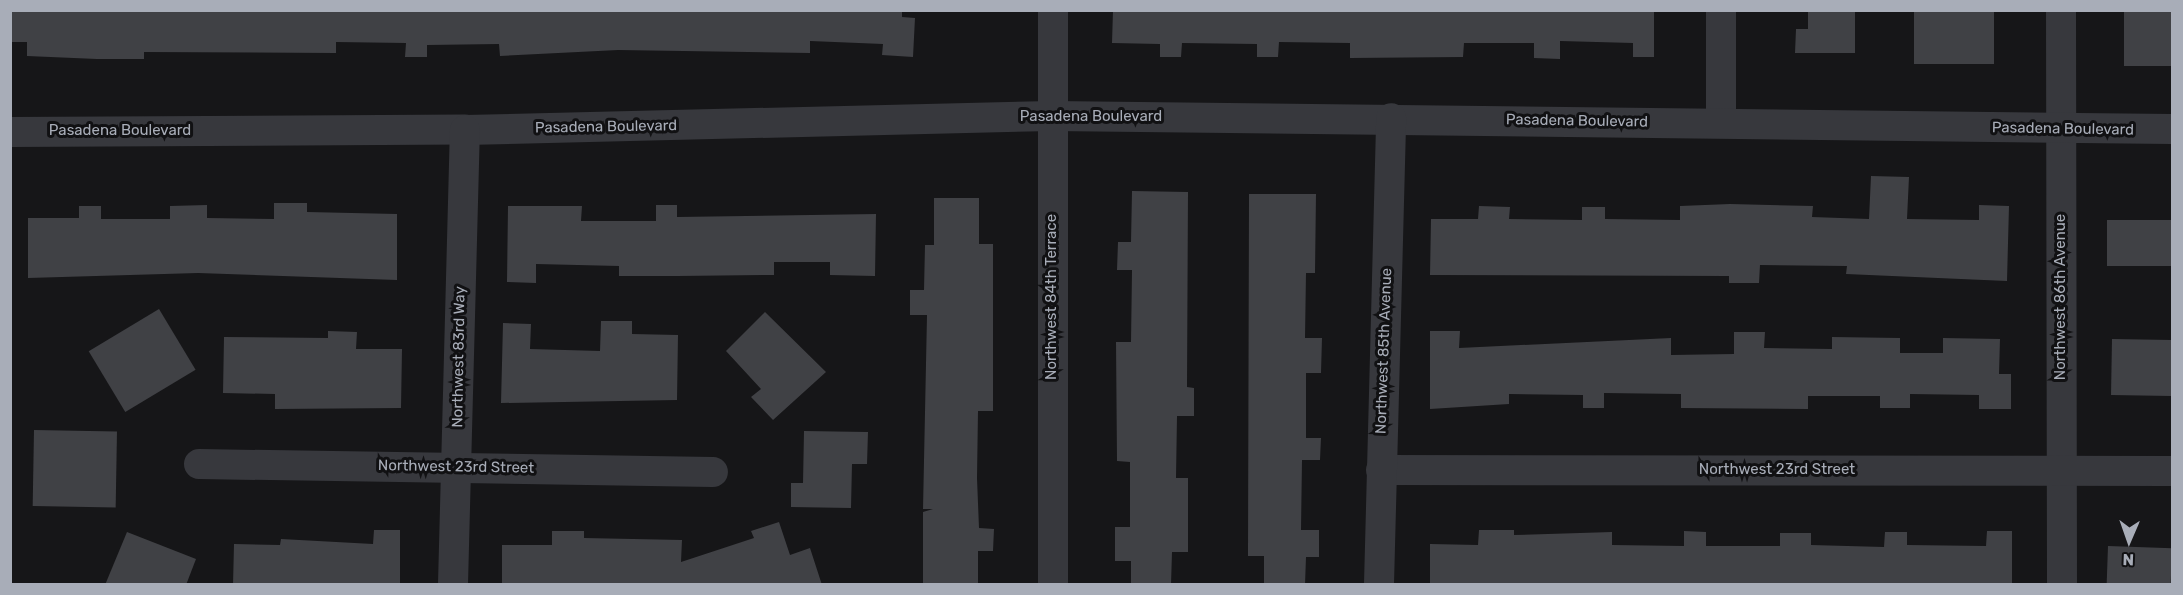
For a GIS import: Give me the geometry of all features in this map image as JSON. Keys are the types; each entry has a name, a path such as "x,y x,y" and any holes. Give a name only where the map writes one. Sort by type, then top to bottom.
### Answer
{"street":[{"name":"Northwest 84th Terrace","path":"1053,10 1053,585"},
{"path":"1721,10 1721,123"},
{"name":"Northwest 86th Avenue","path":"2061,10 2062,585"},
{"name":"Pasadena Boulevard","path":"10,132 465,130 1052,116 1391,118 2172,129"},
{"name":"Northwest 85th Avenue","path":"1379,585 1391,118"},
{"name":"Northwest 83rd Way","path":"453,585 465,130"},
{"name":"Northwest 23rd Street","path":"199,464 457,466 713,472"},
{"name":"Northwest 23rd Street","path":"1381,470 2062,469 2172,471"}],"building":[{"path":"10,10 902,10 902,17 915,18 913,57 882,55 883,44 810,41 810,53 618,50 500,56 499,44 427,45 427,57 405,57 406,43 336,42 336,53 144,52 144,59 97,59 27,56 27,42 10,42"},
{"path":"1113,10 1654,10 1654,57 1633,57 1633,43 1560,41 1560,59 1534,58 1534,43 1464,43 1463,57 1350,58 1350,43 1279,42 1278,57 1257,57 1257,44 1182,43 1181,57 1160,57 1160,44 1112,43"},
{"path":"1808,10 1855,10 1855,53 1795,53 1796,29 1808,29"},
{"path":"1914,10 1994,10 1994,64 1914,64"},
{"path":"2124,10 2172,10 2172,66 2124,66"},
{"path":"1871,176 1909,177 1907,219 1979,220 1979,205 2009,206 2007,281 1846,274 1847,266 1760,265 1759,283 1729,283 1729,276 1430,275 1431,219 1478,219 1479,206 1510,207 1509,219 1582,220 1582,207 1605,207 1605,219 1680,220 1680,206 1730,204 1813,206 1812,217 1869,219"},
{"path":"1132,191 1188,192 1187,387 1194,388 1194,416 1177,416 1176,478 1188,478 1188,552 1172,552 1171,585 1131,585 1131,561 1115,561 1115,527 1130,527 1130,462 1117,461 1116,342 1131,342 1132,270 1117,270 1118,242 1131,242"},
{"path":"1249,194 1316,194 1315,273 1306,273 1305,338 1322,338 1321,373 1306,373 1306,438 1321,438 1320,460 1302,460 1301,530 1319,530 1319,557 1306,557 1305,585 1264,585 1264,556 1248,556"},
{"path":"934,198 979,198 979,244 993,244 993,411 978,411 977,478 979,528 994,529 993,551 978,551 978,585 923,585 923,512 933,509 923,509 927,315 910,315 910,290 924,290 925,245 934,245"},
{"path":"274,203 307,203 307,212 397,214 397,280 198,273 28,278 28,218 79,218 79,206 101,206 101,219 170,219 170,206 207,205 207,218 274,219"},
{"path":"656,205 677,205 677,217 876,214 875,276 830,275 830,262 774,262 774,275 677,276 619,276 619,266 536,264 536,283 507,282 508,206 582,206 581,221 656,221"},
{"path":"2107,220 2172,220 2172,266 2107,266"},
{"path":"159,309 196,370 125,412 89,351"},
{"path":"765,312 826,372 773,420 751,397 761,389 726,351"},
{"path":"601,321 632,321 632,334 678,335 677,400 501,403 503,323 531,324 530,349 600,351"},
{"path":"328,331 357,332 356,349 402,349 401,408 275,409 275,394 223,393 224,337 328,338"},
{"path":"1430,331 1460,331 1459,348 1671,338 1671,355 1734,354 1734,332 1765,332 1764,348 1832,349 1832,337 1900,338 1900,353 1943,353 1943,338 2000,339 1999,374 2011,374 2011,409 1979,409 1979,395 1910,394 1910,408 1880,408 1880,396 1808,396 1808,409 1681,408 1681,394 1604,393 1604,408 1583,408 1583,395 1509,394 1509,404 1430,409"},
{"path":"2112,339 2172,340 2171,396 2111,395"},
{"path":"34,430 117,431 116,507 33,506"},
{"path":"804,431 868,432 867,464 852,464 851,508 791,507 791,483 803,483"},
{"path":"779,522 790,555 810,548 822,585 502,585 502,545 552,545 552,531 584,531 584,538 682,540 681,562 754,538 751,531"},
{"path":"374,530 400,530 400,585 233,585 234,544 280,545 281,539 373,544"},
{"path":"1479,530 1514,530 1514,535 1612,532 1612,545 1684,546 1684,531 1706,532 1706,546 1780,546 1780,533 1811,533 1811,545 1884,547 1885,532 1907,532 1907,545 1986,546 1987,531 2012,531 2012,585 1430,585 1430,544 1478,545"},
{"path":"127,532 196,559 186,585 105,585"},
{"path":"2108,546 2172,548 2171,584 2107,584"}]}
